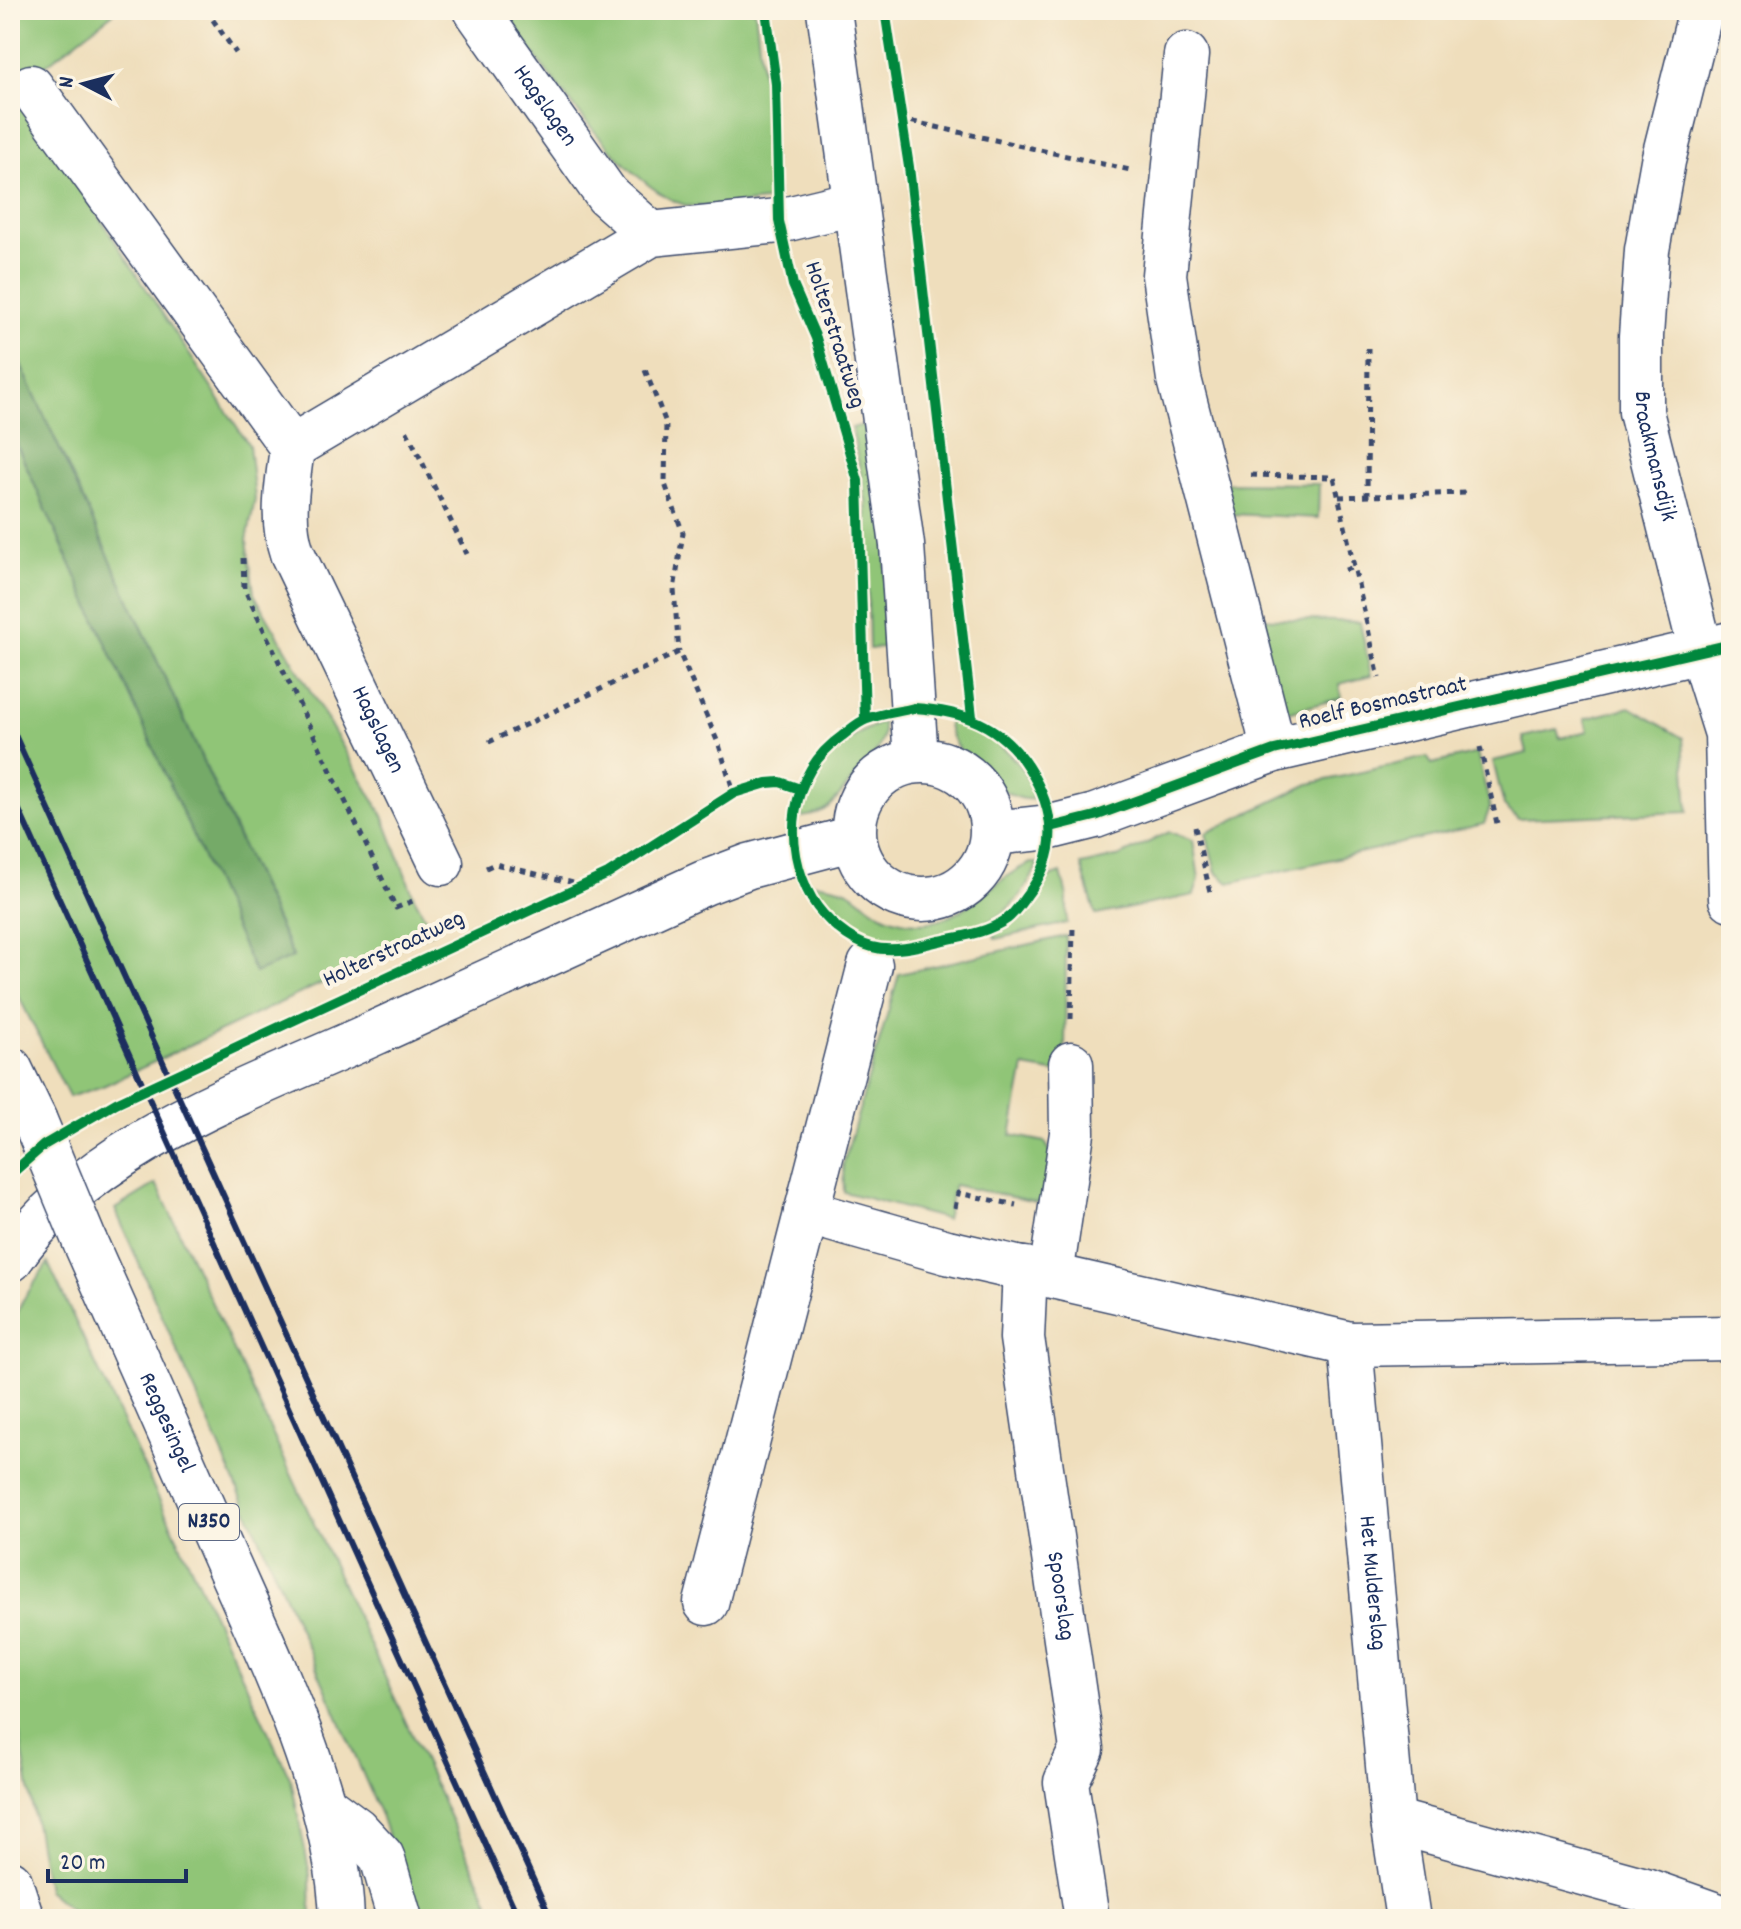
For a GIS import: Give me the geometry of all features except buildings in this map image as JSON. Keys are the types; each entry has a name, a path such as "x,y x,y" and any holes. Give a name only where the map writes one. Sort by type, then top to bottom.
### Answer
{"street":[{"name":"Hagslagen","path":"476,10 607,195 651,234"},
{"name":"Holterstraatweg","path":"829,10 902,545 916,760"},
{"name":"Braakmansdijk","path":"1701,10 1663,161 1647,250 1641,336 1641,412 1716,648 1727,734 1731,899"},
{"name":"Roelf Bosmastraat","path":"1186,55 1164,275 1168,322 1203,474 1274,750"},
{"path":"31,87 292,447 651,234 779,221 854,203"},
{"name":"Hagslagen","path":"292,447 285,503 286,535 292,553 448,872"},
{"name":"Roelf Bosmastraat","path":"993,833 1051,827 1095,816 1274,750 1716,648"},
{"path":"916,760 941,763 960,772 977,786 988,805 993,833 979,870 963,887 942,897 919,900 896,894 877,882 862,864 854,838 859,804 868,787 883,773 916,760"},
{"path":"10,1260 34,1225 99,1169 220,1104 704,883 749,866 854,838"},
{"path":"706,1603 870,965"},
{"name":"Spoorslag","path":"1071,1064 1072,1133 1061,1214 1038,1272 1022,1338 1082,1749 1066,1782 1087,1919"},
{"name":"Reggesingel","path":"10,1069 261,1639 325,1806 335,1854 342,1919"},
{"path":"806,1212 947,1252 1350,1344 1731,1338"},
{"name":"Het Mulderslag","path":"1350,1344 1393,1821 1408,1919"},
{"path":"325,1806 356,1829 382,1857 400,1919"},
{"path":"1393,1821 1645,1890 1727,1919"},
{"path":"10,1882 22,1919"}],"path":[{"path":"206,10 236,53"},
{"path":"898,103 902,131"},
{"path":"900,119 1174,180"},
{"path":"1367,497 1368,348"},
{"path":"645,370 666,423 665,484 683,533 674,590 679,652 719,745 734,794"},
{"path":"388,390 467,554"},
{"path":"1203,474 1334,477 1389,722"},
{"path":"1339,497 1466,493"},
{"path":"243,551 244,588 396,908 448,872 495,864 582,885"},
{"path":"1345,570 1354,567"},
{"path":"489,742 679,652"},
{"path":"1470,705 1498,828"},
{"path":"1185,782 1211,896"},
{"path":"561,895 595,880"},
{"path":"1071,1064 1073,928"},
{"path":"947,1252 958,1193 1061,1214"}],"green space":[{"path":"10,10 117,10 15,89 249,445 255,499 247,540 254,594 383,816 414,897 433,931 103,1086 69,1097 10,979 10,430 255,973 293,956 10,341"},
{"path":"500,10 755,10 777,200 693,206 662,194 611,150"},
{"path":"10,341 293,957 255,973 10,430"},
{"path":"866,424 887,532 883,648 869,649 866,501 852,428"},
{"path":"1220,483 1319,484 1318,518 1229,514"},
{"path":"1255,618 1360,622 1371,676 1339,684 1341,698 1276,715"},
{"path":"1630,707 1683,738 1688,812 1518,819 1504,806 1493,761 1527,753 1523,737 1557,729 1560,738 1588,731 1585,719"},
{"path":"948,717 975,728 1002,747 1023,771 1033,799 1007,793 978,771 955,743"},
{"path":"882,722 880,746 866,765 826,808 801,817 807,785 826,758 854,737"},
{"path":"1477,753 1490,807 1484,824 1229,883 1216,872 1206,833 1309,784 1427,757 1432,764"},
{"path":"1169,832 1193,840 1199,879 1194,895 1096,915 1081,865 1121,856"},
{"path":"1038,863 1027,886 997,917 956,932 904,941 877,940 847,927 831,913 811,887 816,883 844,889 894,919 916,923 935,921 968,906 1013,872"},
{"path":"1061,873 1067,896 1067,923 995,939 994,934 1018,918 1049,877"},
{"path":"1066,936 1065,1054 1058,1073 1024,1067 1011,1135 1045,1142 1057,1164 1050,1205 954,1185 946,1219 844,1192 843,1165 899,974"},
{"path":"156,1184 497,1919 416,1919 381,1815 115,1209"},
{"path":"48,1263 291,1780 310,1875 311,1919 82,1919 47,1890 10,1682 10,1329 23,1300"}],"railway":[{"path":"10,724 551,1919"},
{"path":"10,790 519,1919"}],"cycle path":[{"path":"766,10 776,84 779,221 793,285 816,338 858,481 865,719"},
{"path":"885,10 909,167 972,717"},
{"path":"1051,827 1095,816 1274,750 1731,644"},
{"path":"914,708 948,712 979,722 1006,740 1028,767 1044,800 1049,816 1049,848 1038,879 1015,911 999,924 923,945 880,949 846,934 830,921 812,899 796,856 796,811 801,790 824,751 864,720 914,708"},
{"path":"10,1175 44,1145 116,1103 608,874 734,793 780,782 800,789"}]}
